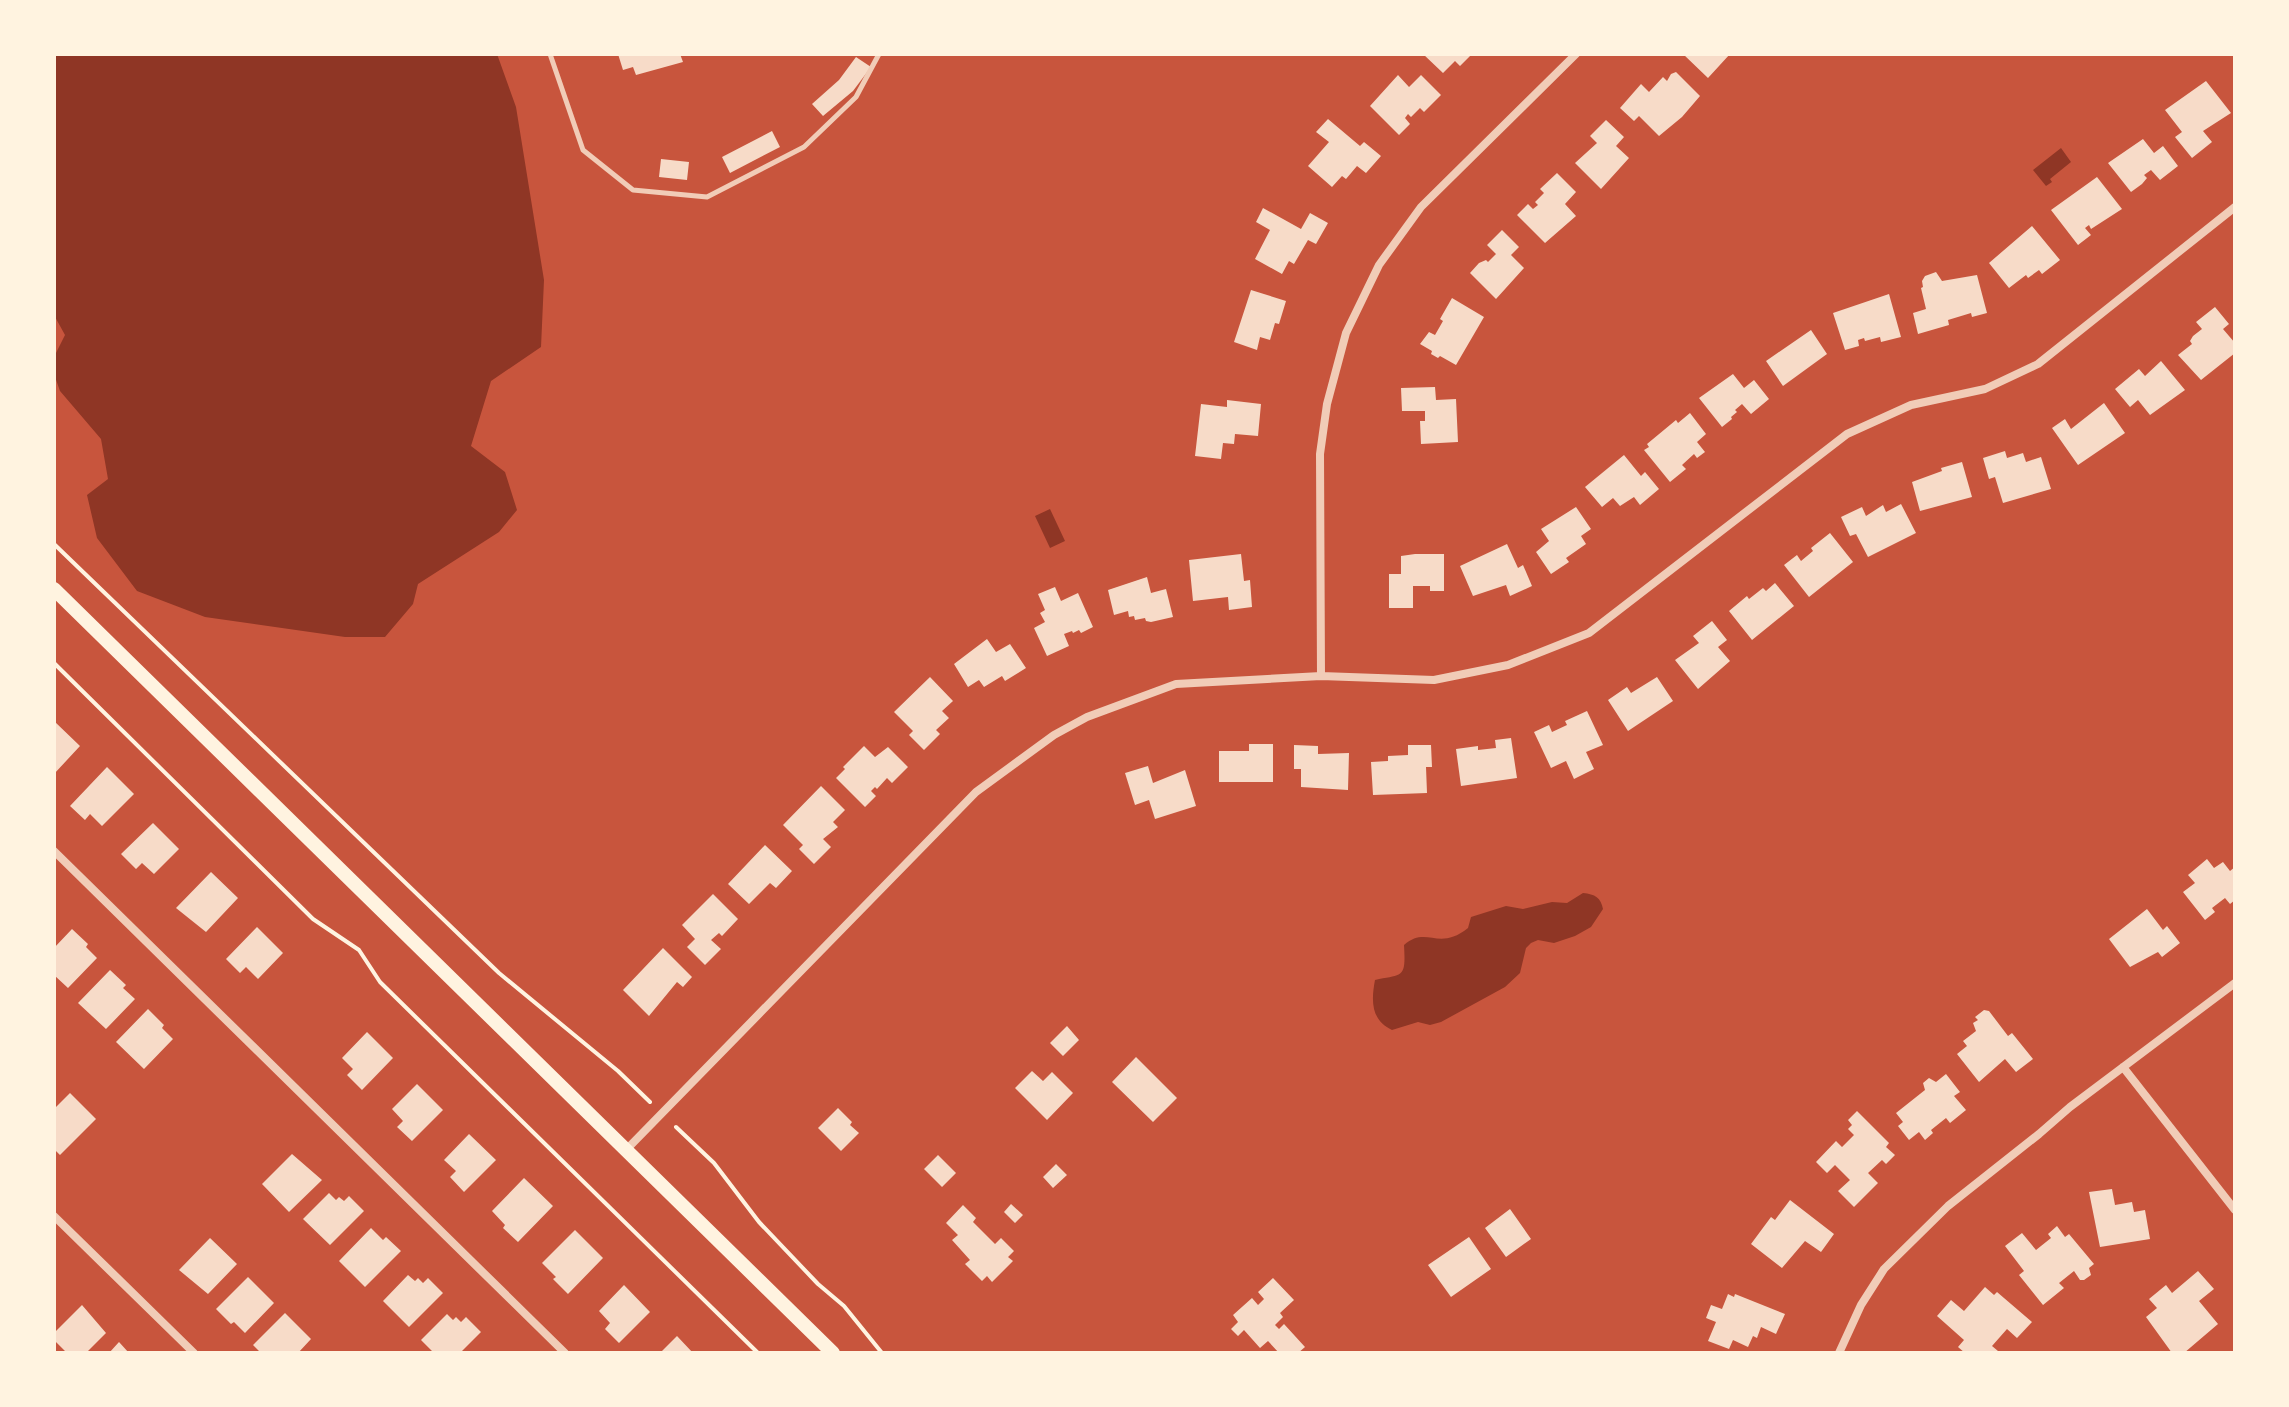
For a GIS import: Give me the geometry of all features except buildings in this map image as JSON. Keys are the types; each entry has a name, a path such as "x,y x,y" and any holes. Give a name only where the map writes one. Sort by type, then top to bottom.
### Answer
{"main road":[{"path":"57,599 833,1353"}],"street":[{"path":"1321,676 1320,454 1327,404 1346,333 1379,265 1421,207 1576,54"},
{"path":"626,1150 976,792 1054,735 1087,717 1176,684 1321,676 1434,680 1508,665 1589,633 1847,434 1911,405 1985,389 2038,364 2235,207"},
{"path":"54,851 565,1353"},
{"path":"1839,1353 1861,1305 1884,1269 1948,1206 2070,1107 2235,983"},
{"path":"2123,1067 2235,1210"},
{"path":"54,1216 194,1353"}],"lane":[{"path":"550,54 583,150 633,190 707,197 804,147 856,97 879,54"}],"path":[{"path":"54,544 499,973 618,1071 650,1102"},
{"path":"54,663 313,919 359,950 380,982 758,1353"},
{"path":"676,1127 714,1163 759,1222 818,1284 844,1306 882,1353"}],"shaded area":[{"path":"54,54 497,54 516,107 544,280 541,347 491,381 471,446 505,472 517,510 499,532 418,584 413,604 385,637 345,637 205,617 137,591 97,538 87,495 108,479 101,439 60,391 54,374 54,357 65,335 54,315"},
{"path":"2061,148 2071,162 2046,186 2033,170"},
{"path":"1050,509 1065,541 1050,548 1035,516"},
{"path":"1583,893 1597,897 1603,909 1591,927 1554,943 1538,940 1531,943 1526,948 1520,973 1505,987 1430,1025 1418,1022 1392,1030 1376,1015 1373,1002 1375,980 1401,973 1404,945 1412,940 1419,937 1449,938 1468,928 1471,917 1506,906 1523,909 1552,902 1567,903"}]}
